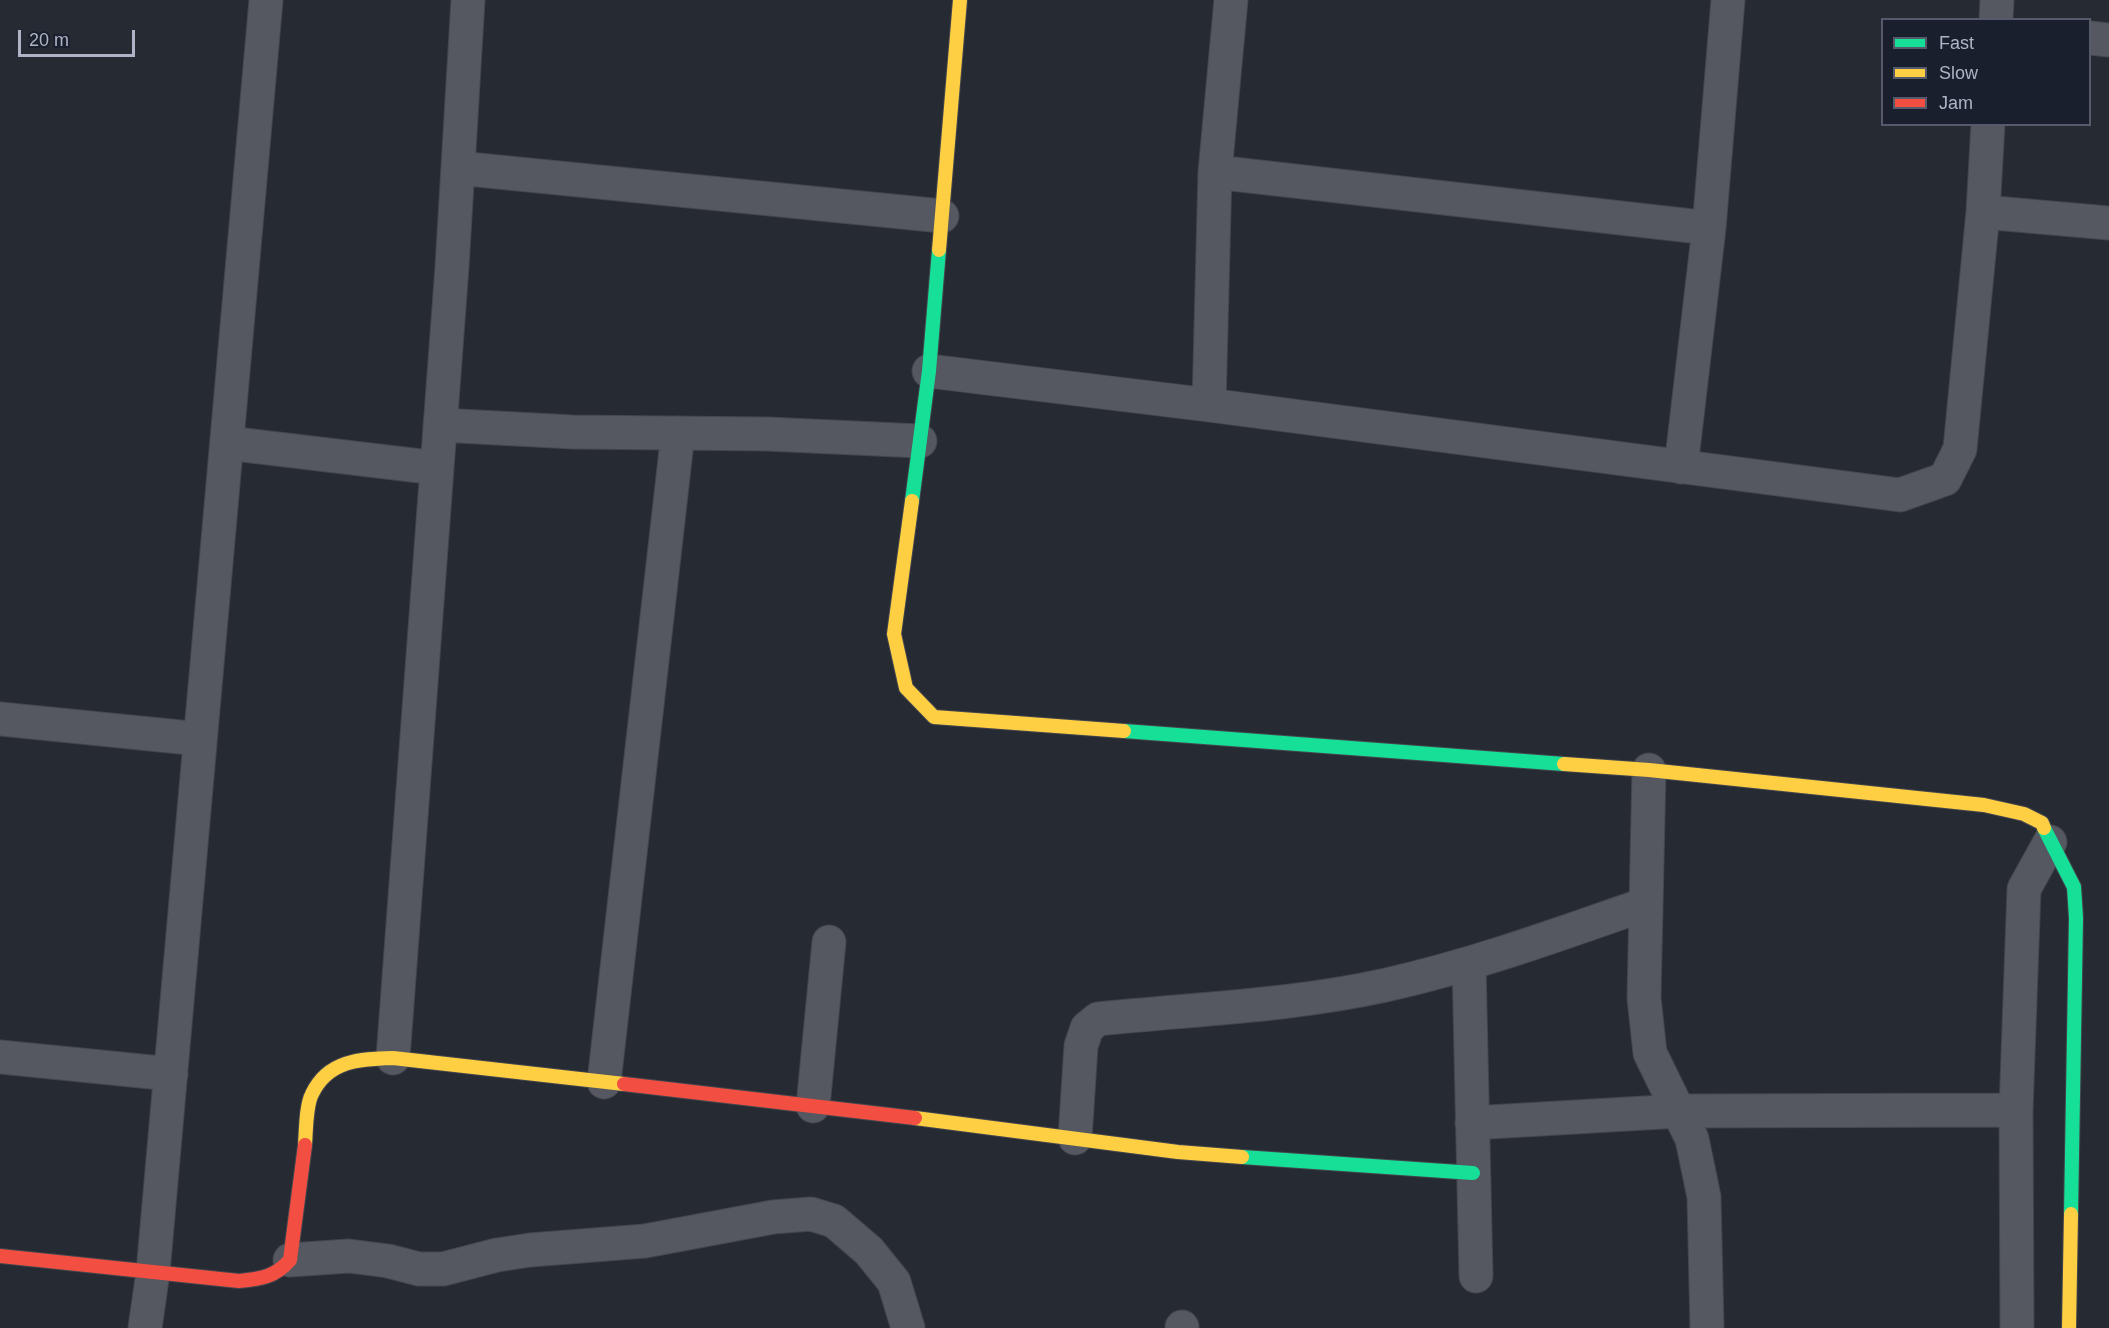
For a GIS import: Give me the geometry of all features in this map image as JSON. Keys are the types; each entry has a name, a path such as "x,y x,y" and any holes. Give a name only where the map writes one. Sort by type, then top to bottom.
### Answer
{"street":[{"path":"145,1328 153,1272 266,0"},
{"path":"393,1058 437,468 468,0"},
{"path":"960,0 929,371 894,634 906,688 934,717 1649,770 1984,805 2024,814 2042,823 2074,887 2076,918 2069,1328"},
{"path":"1209,405 1215,172 1231,0"},
{"path":"1681,466 1708,228 1728,0"},
{"path":"1995,18 1997,0"},
{"path":"2091,38 2109,40"},
{"path":"929,371 1900,495 1945,479 1960,449 1983,212 1988,126"},
{"path":"458,168 942,216"},
{"path":"1215,172 1708,228"},
{"path":"1983,212 2109,223"},
{"path":"440,425 573,432 767,434 920,441"},
{"path":"604,1082 678,433"},
{"path":"226,443 437,468"},
{"path":"0,719 200,740"},
{"path":"1649,770 1644,998 1650,1053 1692,1139 1704,1197 1707,1328"},
{"path":"2017,1328 2016,1110 2024,889 2050,842"},
{"path":"1075,1138 1081,1046 1087,1028 1098,1020 1285,1003 1385,985 1469,964 1646,904"},
{"path":"813,1106 829,942"},
{"path":"1469,964 1476,1276"},
{"path":"0,1057 171,1074"},
{"path":"0,1256 239,1281 264,1280 280,1273 290,1260 311,1095 327,1072 359,1059 393,1058 813,1106 1178,1152 1473,1173"},
{"path":"1472,1123 1678,1111 2016,1110"},
{"path":"290,1260 349,1256 419,1269 443,1269 497,1255 645,1241 773,1217 811,1214 834,1221 869,1251 894,1282 908,1328"}],"traffic: fast":[{"path":"912,501 929,371 939,250"},
{"path":"1124,731 1564,764"},
{"path":"2044,828 2074,887 2076,918 2071,1214"},
{"path":"1242,1157 1473,1173"}],"traffic: slow":[{"path":"939,250 960,0"},
{"path":"912,501 894,634 906,688 934,717 1124,731"},
{"path":"1564,764 1649,770 1984,805 2024,814 2042,823 2044,828"},
{"path":"305,1145 312,1094 327,1074 336,1068 357,1061 393,1058 624,1084"},
{"path":"915,1118 1178,1152 1242,1157"},
{"path":"2069,1328 2071,1214"}],"traffic: jam":[{"path":"624,1084 915,1118"},
{"path":"0,1256 239,1281 267,1276 279,1270 290,1260 305,1145"}]}
